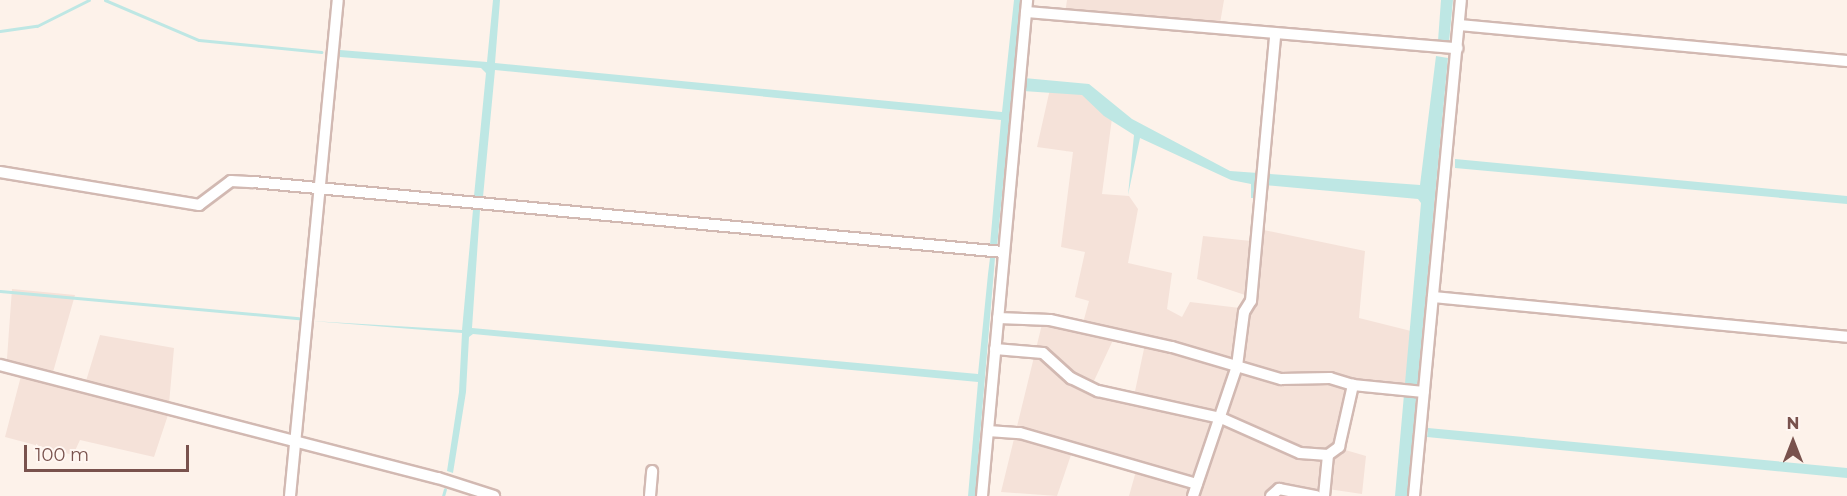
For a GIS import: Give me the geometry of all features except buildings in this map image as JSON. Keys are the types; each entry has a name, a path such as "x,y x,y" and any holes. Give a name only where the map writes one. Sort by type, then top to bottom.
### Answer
{"street":[{"path":"290,496 338,0"},
{"path":"982,496 1027,0"},
{"path":"1414,496 1420,432 1420,391 1433,297 1446,162 1448,48 1459,25 1461,0"},
{"path":"1026,12 1448,48"},
{"path":"1459,25 1847,61"},
{"path":"1193,496 1237,366 1244,312 1251,301 1275,35"},
{"path":"0,172 200,205 231,181 1004,252"},
{"path":"1433,297 1847,337"},
{"path":"998,318 1050,320 1172,347 1281,379 1330,378 1353,384 1420,391"},
{"path":"995,349 1043,353 1071,378 1098,391 1221,418 1300,453 1328,455 1339,447 1353,384"},
{"path":"0,365 295,441 494,496"},
{"path":"988,431 1020,433 1197,484"},
{"path":"1324,496 1328,455"},
{"path":"650,496 652,471"},
{"path":"455,496 459,485"},
{"path":"1271,496 1279,489 1316,496"}],"shaded area":[{"path":"1067,0 1224,0 1218,35 1064,20"},
{"path":"1050,89 1082,91 1112,118 1102,194 1129,196 1138,209 1128,263 1172,273 1167,309 1182,317 1190,302 1240,308 1248,296 1197,279 1203,236 1251,241 1254,228 1365,251 1359,318 1423,334 1419,396 1356,391 1342,449 1366,456 1362,494 1328,489 1329,496 1129,496 1136,471 1072,452 1057,496 1001,492 1044,316 1083,323 1089,301 1075,297 1085,252 1061,247 1073,152 1037,147","holes":["1114,338 1145,344 1134,396 1093,383"]},
{"path":"12,289 75,295 53,372 86,381 100,335 174,348 168,415 154,457 80,440 73,455 5,437 21,376 6,372"}],"water":[{"path":"493,0 500,0 495,63 1002,112 1014,0 1021,0 997,247 990,245 1001,120 495,70 483,197 474,196 486,73 481,68 340,57 340,50 487,62"},
{"path":"1441,0 1453,0 1449,42 1438,41"},
{"path":"1436,56 1448,58 1407,496 1395,496 1421,203 1418,199 1265,185 1255,186 1255,198 1251,198 1251,184 1231,180 1140,138 1128,195 1134,135 1104,116 1082,95 1023,91 1024,78 1089,84 1132,119 1230,171 1420,185"},
{"path":"1455,159 1847,196 1847,204 1455,168"},
{"path":"473,210 480,210 472,328 978,374 990,258 995,258 975,496 968,496 978,382 473,334 469,337 466,392 453,473 447,471 459,392 462,333 312,321 462,330"},
{"path":"1428,428 1847,468 1847,478 1427,437"}],"waterway":[{"path":"0,31 37,26 89,0"},
{"path":"105,0 199,40 321,52"},
{"path":"0,291 299,318"},
{"path":"443,496 445,489"}]}
